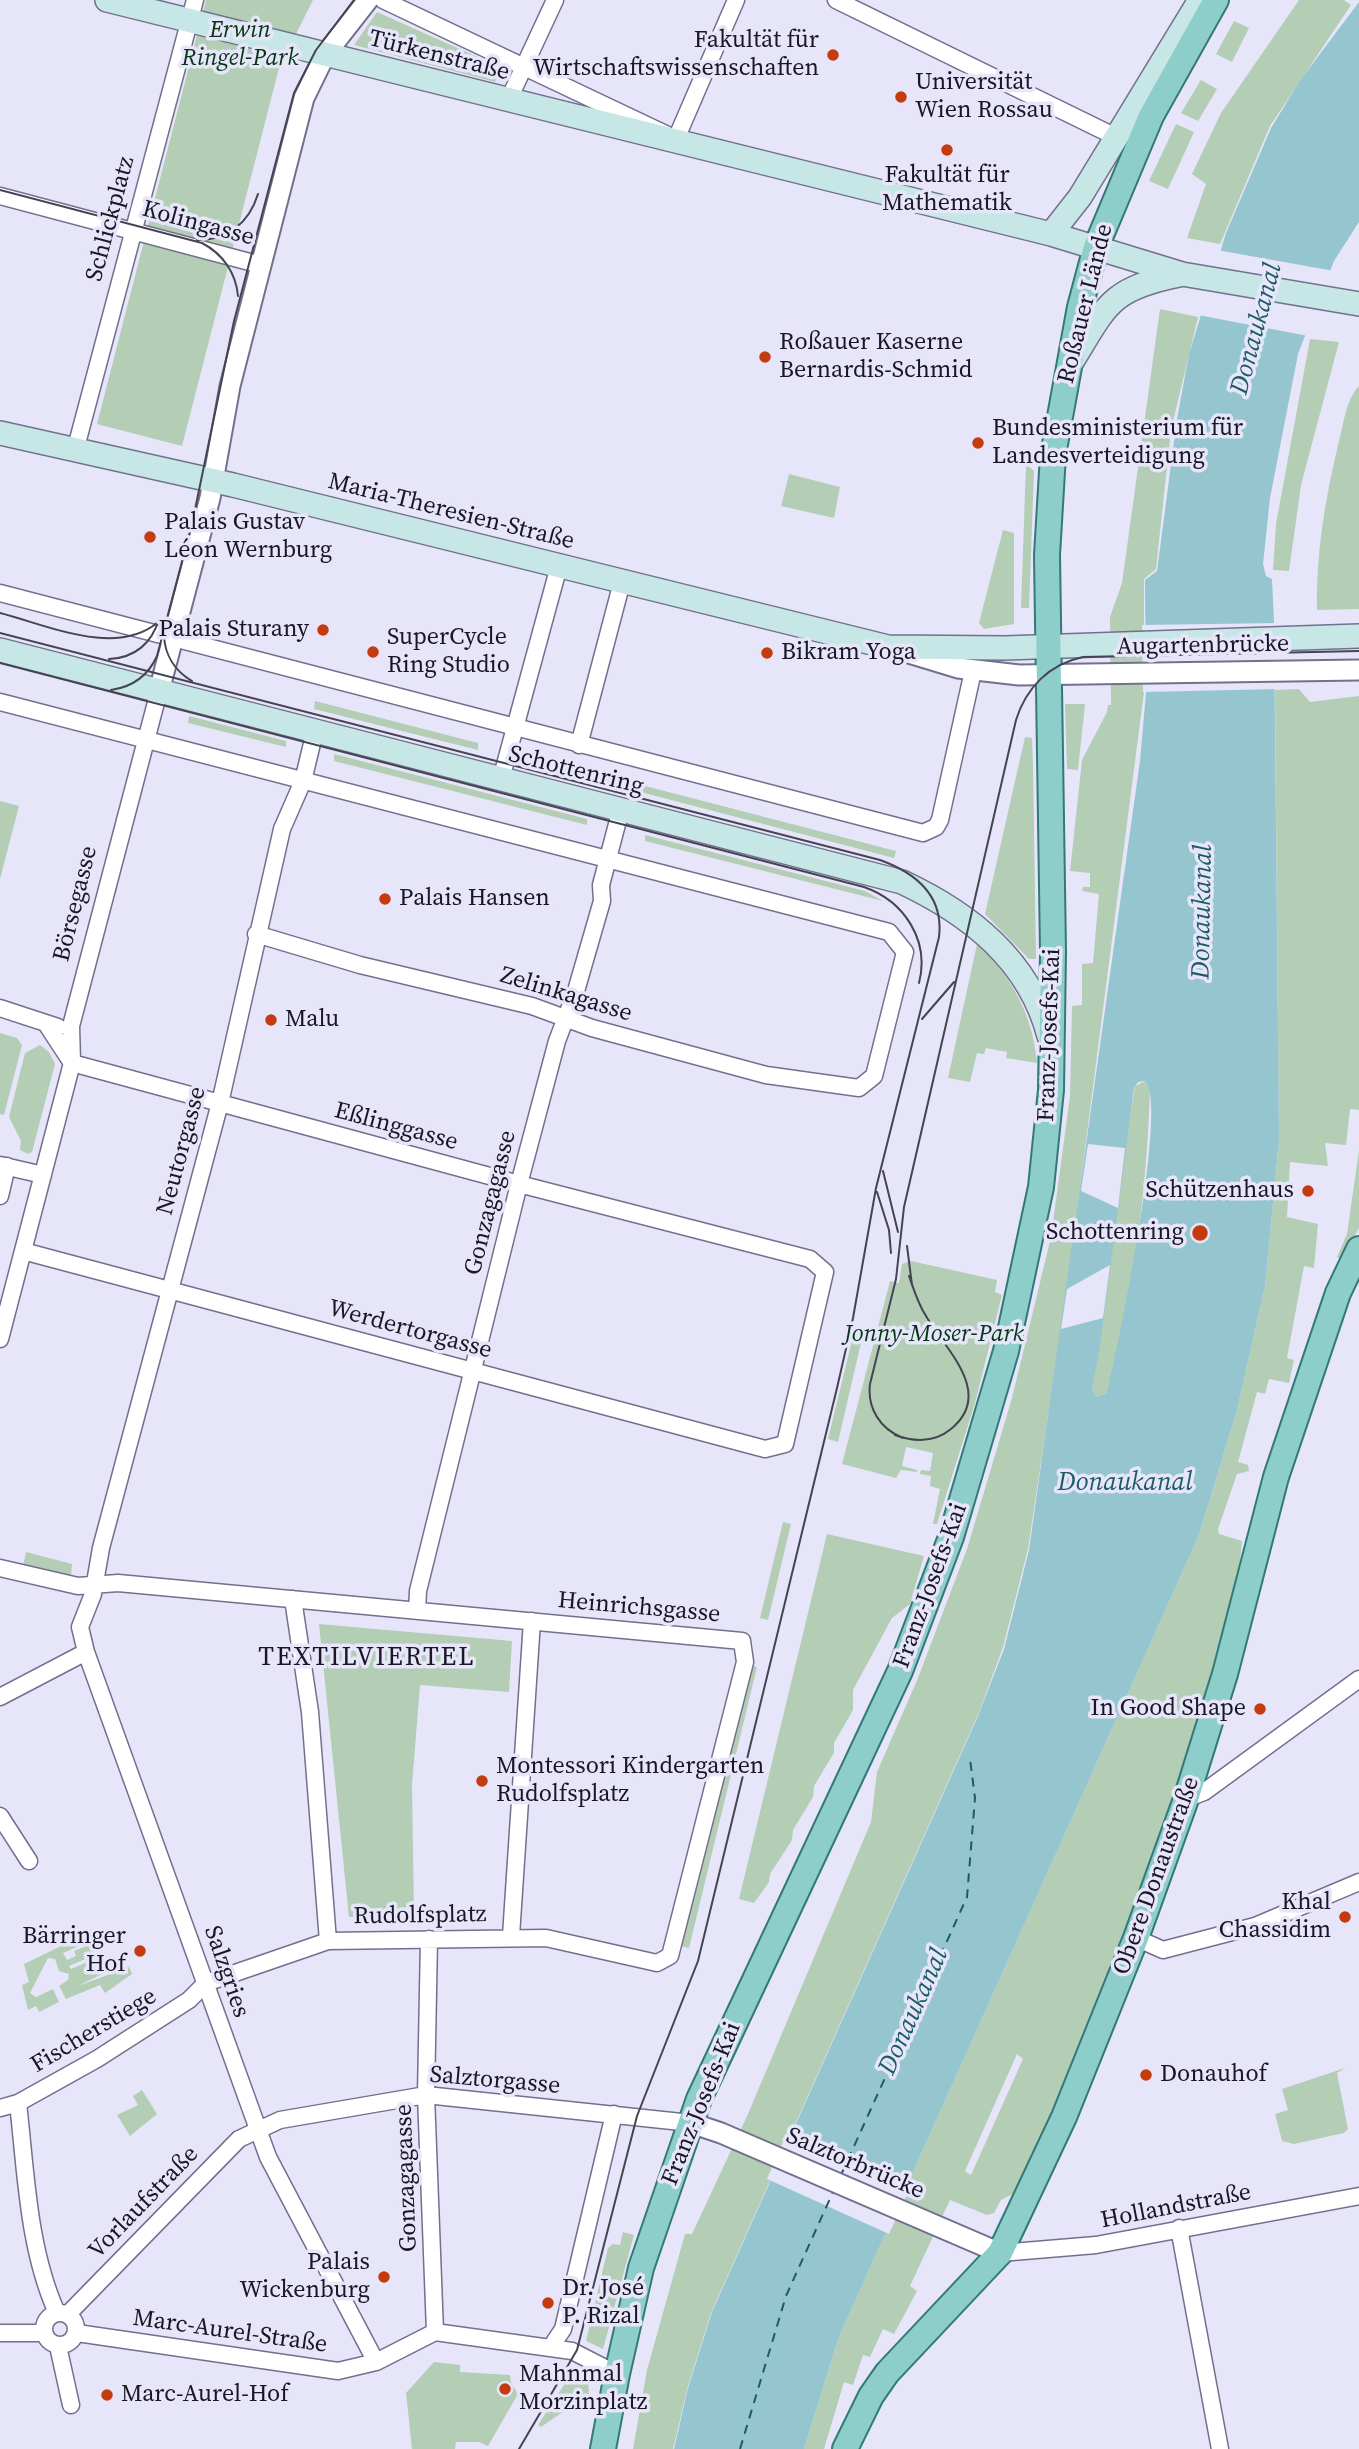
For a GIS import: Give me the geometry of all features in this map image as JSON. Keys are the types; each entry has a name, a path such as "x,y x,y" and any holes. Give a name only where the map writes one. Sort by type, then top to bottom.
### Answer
{"main road":[{"name":"Türkenstraße","path":"107,0 192,10 325,55 508,101 676,139 1051,234 1096,247 1154,274"},
{"path":"1051,234 1066,219 1200,0"},
{"name":"Roßauer Lände","path":"1048,675 1049,502 1053,455 1069,367 1096,247 1151,116 1216,0"},
{"path":"1069,367 1111,302 1154,274 1182,274 1359,304"},
{"name":"Maria-Theresien-Straße","path":"0,433 78,440 214,482 888,647"},
{"name":"Augartenbrücke","path":"888,647 1306,640 1359,636"},
{"name":"Schottenring","path":"0,650 876,874 939,901 983,931 1017,968 1045,1020 1052,1060"},
{"name":"Franz-Josefs-Kai","path":"603,2449 641,2268 691,2123 727,2036 884,1710 951,1537 988,1419 1033,1232 1049,1121 1052,1060 1048,675"},
{"name":"Obere Donaustraße","path":"845,2449 871,2396 887,2373 1000,2253 1064,2117 1136,1938 1186,1799 1225,1674 1276,1477 1338,1293 1359,1249"}],"street":[{"path":"214,482 230,386 304,98 325,55 368,0"},
{"name":"Türkenstraße","path":"383,0 676,139"},
{"path":"508,101 555,0"},
{"path":"676,139 736,0"},
{"path":"836,0 1116,136"},
{"name":"Schlickplatz","path":"78,440 192,10"},
{"name":"Kolingasse","path":"0,196 261,265"},
{"name":"Börsegasse","path":"0,1339 72,1063 71,1026 145,739 175,640 214,482"},
{"path":"501,779 559,566"},
{"path":"579,745 622,582"},
{"name":"Schottenring","path":"0,593 914,831 930,831 940,820 973,671"},
{"name":"Augartenbrücke","path":"888,647 973,671 1048,675 1359,670"},
{"path":"0,702 607,861"},
{"name":"Neutorgasse","path":"94,1585 220,1103 256,934 282,829 303,781 315,731"},
{"name":"Gonzagagasse","path":"417,1611 418,1591 519,1184 557,1041 603,901 601,885 621,810"},
{"name":"Zelinkagasse","path":"256,934 360,965 532,1006 566,1020 766,1075 853,1087 865,1086 874,1076 905,952 889,932 607,861"},
{"path":"0,1008 36,1018 47,1025 72,1063"},
{"path":"47,1025 71,1026"},
{"name":"Eßlinggasse","path":"72,1063 519,1184 810,1259 825,1272 785,1444"},
{"path":"0,1196 4,1165 43,1175"},
{"name":"Werdertorgasse","path":"23,1251 765,1449 785,1444"},
{"path":"0,1567 68,1585 118,1583 533,1621"},
{"name":"Salzgries","path":"94,1585 80,1627 86,1652 257,2130 268,2157 376,2362"},
{"name":"Rudolfsplatz","path":"293,1599 310,1712 328,1941 511,1936 533,1621"},
{"name":"Heinrichsgasse","path":"511,1936 546,1938 657,1963 670,1956 745,1662 742,1641 533,1621"},
{"path":"0,1697 86,1652"},
{"path":"1186,1799 1204,1793 1359,1679"},
{"path":"0,1816 29,1861"},
{"path":"1136,1938 1163,1950 1255,1926 1359,1882"},
{"name":"Gonzagagasse","path":"429,1939 426,2095 435,2332"},
{"path":"206,1983 328,1941"},
{"name":"Fischerstiege","path":"0,2108 18,2103 109,2052 189,2000 206,1983"},
{"name":"Salztorgasse","path":"257,2130 280,2120 426,2095 516,2107 691,2123"},
{"path":"18,2103 30,2210 45,2286 63,2314 75,2322 76,2333 69,2343 58,2346 44,2333"},
{"path":"551,2347 563,2329 614,2114"},
{"name":"Salztorbrücke","path":"691,2123 1000,2253"},
{"name":"Vorlaufstraße","path":"63,2314 239,2139 257,2130"},
{"name":"Hollandstraße","path":"1000,2253 1096,2245 1359,2196"},
{"path":"1179,2228 1220,2449"},
{"path":"44,2333 47,2319 63,2314"},
{"path":"435,2332 551,2347 586,2357 617,2374"},
{"name":"Marc-Aurel-Straße","path":"76,2333 338,2371 376,2362 435,2332"},
{"path":"0,2333 44,2333"},
{"path":"58,2346 71,2405"}],"green space":[{"name":"Erwin Ringel-Park","path":"206,0 313,0 279,68 182,446 97,424"},
{"path":"1299,0 1344,0 1351,5 1270,126 1220,244 1187,238 1206,184 1192,174 1221,113"},
{"path":"377,12 500,67 495,82 354,45"},
{"path":"1234,21 1249,28 1232,62 1216,54"},
{"path":"1201,80 1217,89 1198,121 1181,113"},
{"path":"1176,124 1194,132 1168,189 1149,181"},
{"path":"1160,309 1198,317 1171,430 1156,569 1144,579 1144,692 1067,1288 1088,1144 1129,1124 1135,1086 1145,1081 1150,1088 1142,1204 1124,1318 1107,1393 1097,1397 1092,1389 1102,1318 1061,1329 1028,1549 1003,1647 980,1710 711,2313 688,2386 673,2449 633,2449 647,2370 685,2234 692,2234 748,2114 871,1822 877,1772 918,1678 967,1549 1012,1398 1051,1237 1070,1096 1072,1006 1082,1005 1082,964 1093,963 1099,894 1082,891 1083,887 1090,887 1090,873 1070,871 1082,760 1108,705 1111,705 1110,617 1122,583"},
{"path":"1310,339 1339,342 1301,485 1289,571 1273,570 1276,524"},
{"path":"1359,386 1359,609 1317,610 1318,566 1326,501 1346,410"},
{"path":"1026,464 1034,471 1029,608 1021,608"},
{"path":"789,474 840,487 834,518 781,506"},
{"path":"1003,530 1014,533 1014,624 984,629 979,623"},
{"path":"1299,689 1310,702 1359,696 1359,1110 1350,1109 1346,1145 1325,1143 1328,1166 1290,1162 1287,1217 1318,1224 1314,1268 1304,1266 1287,1358 1294,1360 1289,1383 1269,1379 1265,1394 1257,1392 1238,1462 1248,1465 1249,1471 1237,1474 1218,1529 1219,1534 1242,1541 1238,1581 1222,1645 1162,1836 1121,1948 1018,2191 1001,2200 994,2213 987,2215 950,2200 910,2286 917,2291 894,2334 883,2329 870,2357 863,2355 853,2385 844,2382 824,2449 804,2449 838,2339 1199,1535 1237,1410 1265,1286 1279,1140 1275,690","holes":["1017,2054 1023,2059 971,2175 965,2171"]},
{"path":"315,701 478,743 478,750 314,709"},
{"path":"1065,704 1085,704 1078,770 1067,769"},
{"path":"189,716 286,741 286,747 188,723"},
{"path":"1025,737 1032,738 1036,959 1029,959 985,914"},
{"path":"334,754 587,819 587,825 334,761"},
{"path":"599,774 896,851 894,858 598,781"},
{"path":"0,801 19,806 0,879"},
{"path":"645,835 865,891 883,901 645,841"},
{"path":"977,944 1001,970 1019,998 1031,1029 1037,1063 1006,1058 1007,1052 986,1048 984,1054 977,1053 970,1082 948,1078"},
{"path":"0,1033 17,1038 22,1045 4,1115 0,1114"},
{"path":"40,1045 49,1052 55,1064 32,1152 28,1154 20,1150 21,1141 9,1117 25,1053"},
{"path":"1359,1150 1359,1228 1341,1260 1337,1257 1347,1234"},
{"name":"Jonny-Moser-Park","path":"911,1261 997,1280 995,1292 1002,1295 975,1403 937,1524 933,1524 940,1489 930,1486 931,1476 920,1474 921,1470 930,1471 933,1453 906,1447 902,1466 917,1472 901,1470 896,1478 842,1464 890,1281 899,1283 902,1264"},
{"path":"855,1328 864,1330 838,1442 828,1439"},
{"path":"783,1522 791,1524 768,1620 760,1618"},
{"path":"827,1534 924,1556 910,1604 892,1618 853,1690 853,1710 834,1743 834,1753 814,1786 813,1797 793,1830 792,1840 754,1903 739,1899"},
{"path":"26,1552 72,1564 71,1576 23,1566"},
{"path":"319,1624 512,1641 509,1692 420,1685 412,1785 414,1915 349,1917"},
{"path":"749,1665 757,1667 689,1948 681,1946"},
{"path":"91,1929 95,1939 63,1953 67,1960 76,1956 74,1951 96,1942 100,1951 97,1954 69,1966 71,1969 102,1956 108,1971 78,1986 129,1967 132,1974 105,1993 100,1985 66,1999 59,1986 68,1980 69,1974 59,1971 55,1959 48,1958 30,1993 36,1997 53,1989 59,2002 39,2012 36,2006 28,2010 22,1985 29,1982 24,1964 59,1947 57,1943"},
{"path":"1345,2068 1337,2073 1348,2129 1344,2133 1294,2144 1282,2141 1275,2114 1288,2110 1282,2089"},
{"path":"142,2090 157,2114 130,2136 117,2115 138,2105 133,2096"},
{"path":"623,2232 634,2235 603,2349 586,2341 608,2248 613,2244 620,2245"},
{"path":"434,2362 460,2365 460,2372 510,2375 511,2383 518,2394 488,2446 479,2442 456,2442 455,2449 412,2449 406,2393"},
{"path":"575,2368 588,2382 589,2394 541,2427 538,2425"}],"water":[{"name":"Donaukanal","path":"1359,2 1359,222 1334,261 1298,354 1270,498 1263,564 1266,576 1272,579 1274,622 1279,1140 1265,1286 1237,1410 1199,1535 838,2339 804,2449 674,2449 688,2388 712,2312 978,1716 1004,1649 1029,1550 1140,761 1146,693 1145,580 1157,571 1177,419 1189,354 1226,233 1271,128 1301,79","holes":["1145,1081 1151,1099 1151,1133 1146,1179 1130,1283 1107,1393 1097,1397 1092,1389 1134,1088 1138,1082"]}],"pier":[{"path":"1217,250 1334,271 1308,336 1198,315"},
{"path":"1278,623 1279,689 1143,692 1142,625"},
{"path":"1088,1144 1125,1148 1118,1208 1081,1191"},
{"path":"1110,1265 1103,1318 1061,1329 1067,1289"},
{"path":"786,2135 909,2190 889,2234 767,2179"}],"ferry route":[{"path":"841,2175 967,1897 975,1798 970,1759"},
{"path":"740,2449 786,2296 833,2192"}],"tram line":[{"path":"111,690 138,679 149,669 157,656 192,524 234,321 294,93 316,50 354,0"},
{"path":"0,190 202,243 227,265 238,296"},
{"path":"197,240 218,237 236,228 249,213 258,194"},
{"path":"0,613 59,630 101,638 140,633 157,623"},
{"path":"109,659 127,656 141,648 152,635 159,619"},
{"path":"0,633 880,860 916,879 925,888 937,909 939,937 876,1188 853,1318 698,1961 637,2116 577,2350 519,2449"},
{"path":"164,636 166,650 172,662 192,681"},
{"path":"903,1438 888,1429 877,1417 871,1401 870,1384 896,1279 904,1207 1020,708 1033,688 1049,672 1083,657 1359,651"},
{"path":"0,663 864,887 891,902 911,924 921,952 919,983"},
{"path":"922,1019 954,982"},
{"path":"883,1171 898,1232"},
{"path":"877,1192 889,1230 891,1253"},
{"path":"907,1246 912,1285"},
{"path":"895,1435 917,1440 938,1437 951,1429 963,1415 968,1401 962,1371 923,1311 909,1276"}],"place":[{"name":"Fakultät für Wirtschaftswissenschaften","path":"833,55"},
{"name":"Universität Wien Rossau","path":"901,97"},
{"name":"Fakultät für Mathematik","path":"947,150"},
{"name":"Roßauer Kaserne Bernardis-Schmid","path":"765,357"},
{"name":"Bundesministerium für Landesverteidigung","path":"978,443"},
{"name":"Palais Gustav Léon Wernburg","path":"150,537"},
{"name":"Palais Sturany","path":"323,630"},
{"name":"SuperCycle Ring Studio","path":"373,652"},
{"name":"Bikram Yoga","path":"767,653"},
{"name":"Palais Hansen","path":"385,899"},
{"name":"Malu","path":"271,1020"},
{"name":"Schützenhaus","path":"1308,1191"},
{"name":"Schottenring","path":"1200,1233"},
{"name":"In Good Shape","path":"1260,1709"},
{"name":"Montessori Kindergarten Rudolfsplatz","path":"482,1781"},
{"name":"Khal Chassidim","path":"1345,1917"},
{"name":"Bärringer Hof","path":"140,1951"},
{"name":"Donauhof","path":"1146,2075"},
{"name":"Palais Wickenburg","path":"384,2277"},
{"name":"Dr. José P. Rizal","path":"548,2303"},
{"name":"Mahnmal Morzinplatz","path":"505,2389"},
{"name":"Marc-Aurel-Hof","path":"107,2395"}],"district":[{"name":"TEXTILVIERTEL","path":"367,1658"}]}
